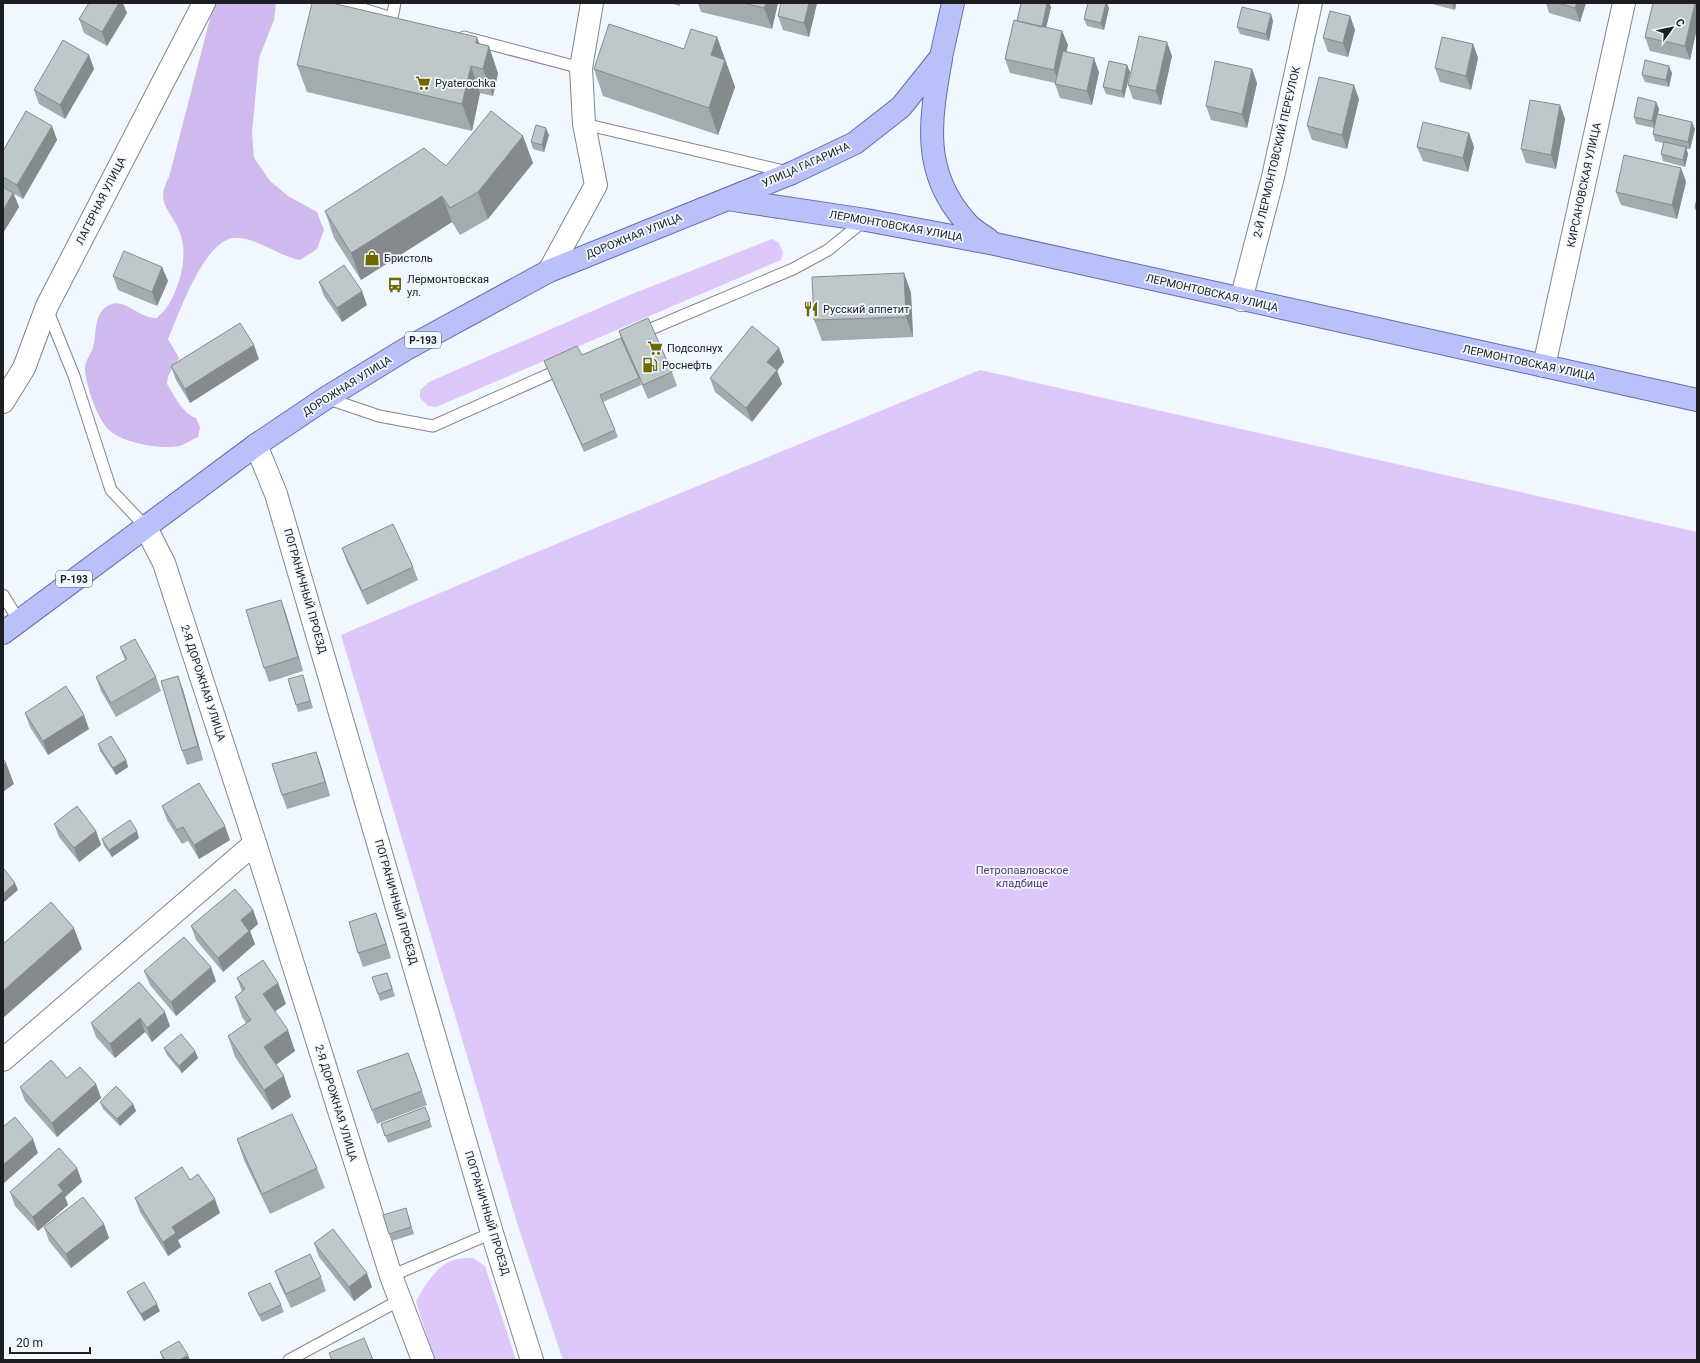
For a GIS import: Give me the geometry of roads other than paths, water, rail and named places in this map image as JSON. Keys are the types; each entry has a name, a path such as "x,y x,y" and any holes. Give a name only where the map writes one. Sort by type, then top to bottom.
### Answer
{"main road":[{"name":"УЛИЦА ГАГАРИНА","path":"726,199 792,172 855,143 901,107 941,57 953,3"},
{"path":"941,57 932,111 931,140 936,169 948,197 967,223 995,244"},
{"name":"ЛЕРМОНТОВСКАЯ УЛИЦА","path":"726,199 866,220 995,244 1241,300 1697,400"},
{"name":"ДОРОЖНАЯ УЛИЦА","path":"11,627 256,445 326,398 406,350 549,271 726,199"}],"street":[{"name":"ЛАГЕРНАЯ УЛИЦА","path":"3,402 24,368 46,306 204,3"},
{"path":"549,271 596,185 584,124 581,68 592,3"},
{"name":"2-Й ЛЕРМОНТОВСКИЙ ПЕРЕУЛОК","path":"1241,300 1273,177 1311,3"},
{"name":"КИРСАНОВСКАЯ УЛИЦА","path":"1544,366 1624,3"},
{"name":"ПОГРАНИЧНЫЙ ПРОЕЗД","path":"256,445 276,494 492,1233 532,1360"},
{"name":"2-Я ДОРОЖНАЯ УЛИЦА","path":"145,526 164,563 391,1276 423,1360"},
{"path":"3,1060 254,843"}],"lane":[{"path":"344,3 396,19 395,3"},
{"path":"453,34 581,68"},
{"path":"584,124 792,172"},
{"path":"630,338 688,312 793,269 828,250 866,220"},
{"path":"46,306 74,376 111,490 145,526"},
{"path":"326,398 380,416 432,426 571,364"},
{"path":"3,595 11,627"},
{"path":"391,1276 492,1233"},
{"path":"290,1360 400,1300"}],"place":[{"name":"Pyaterochka","path":"423,83"},
{"name":"Бристоль","path":"372,258"},
{"name":"Лермонтовская ул.","path":"395,285"},
{"name":"Русский аппетит","path":"811,309"},
{"name":"Подсолнух","path":"655,348"},
{"name":"Роснефть","path":"650,365"}],"park label":[{"name":"Петропавловское кладбище","path":"1022,876"}]}
